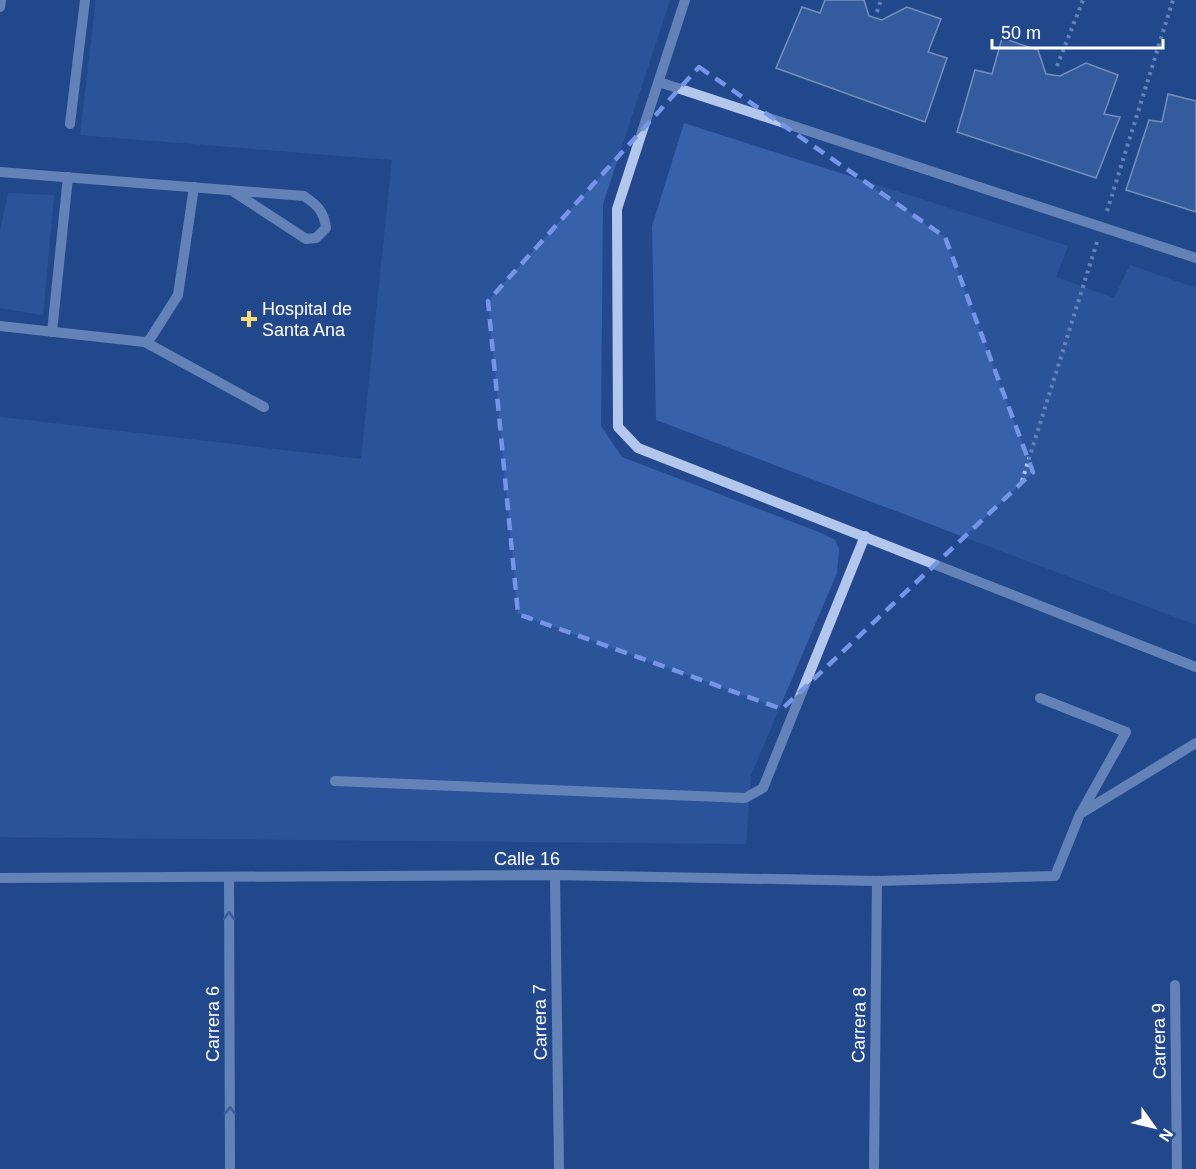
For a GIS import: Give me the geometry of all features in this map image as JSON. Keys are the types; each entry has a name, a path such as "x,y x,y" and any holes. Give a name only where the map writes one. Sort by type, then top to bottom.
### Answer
{"street":[{"path":"0,7 1,0"},
{"path":"70,124 84,0"},
{"path":"685,0 617,208 618,427 638,448 1196,667"},
{"path":"659,82 1196,258"},
{"path":"0,172 68,177 194,187 231,190 304,196 316,204 325,215 326,228 316,237 306,239 231,190"},
{"path":"52,332 68,177"},
{"path":"145,342 150,339 178,295 194,187"},
{"path":"0,326 145,342 264,407"},
{"path":"335,781 745,798 763,788 866,536"},
{"path":"1040,698 1126,732 1080,814"},
{"path":"1080,814 1196,743"},
{"name":"Calle 16","path":"0,878 555,874 877,881 1055,876 1080,814"},
{"name":"Carrera 7","path":"555,874 559,1169"},
{"name":"Carrera 6","path":"229,878 230,1169"},
{"name":"Carrera 8","path":"874,1169 877,881"},
{"name":"Carrera 9","path":"1175,985 1177,1169"}],"path":[{"path":"877,12 881,0"},
{"path":"1057,66 1083,0"}],"highlighted area":[{"path":"699,67 945,237 1033,472 782,709 518,614 488,301"}],"shaded area":[{"path":"96,0 670,0 603,204 601,426 622,457 819,532 835,540 839,549 837,573 751,775 746,844 0,837 0,417 361,459 392,160 80,135"},
{"path":"684,123 1068,246 1056,277 1114,298 1130,265 1196,288 1196,625 656,420 652,226"},
{"path":"8,193 54,195 43,315 0,308 0,232"}],"building":[{"path":"825,0 864,0 869,16 882,20 907,7 941,19 928,52 947,58 925,122 776,68 802,7 820,13"},
{"path":"1002,38 1038,50 1046,74 1060,76 1086,63 1118,75 1104,114 1120,117 1096,178 957,132 975,70 992,74"},
{"path":"1168,94 1196,101 1196,212 1126,190 1149,120 1162,122"}],"place":[{"name":"Hospital de Santa Ana","path":"249,319"}]}
